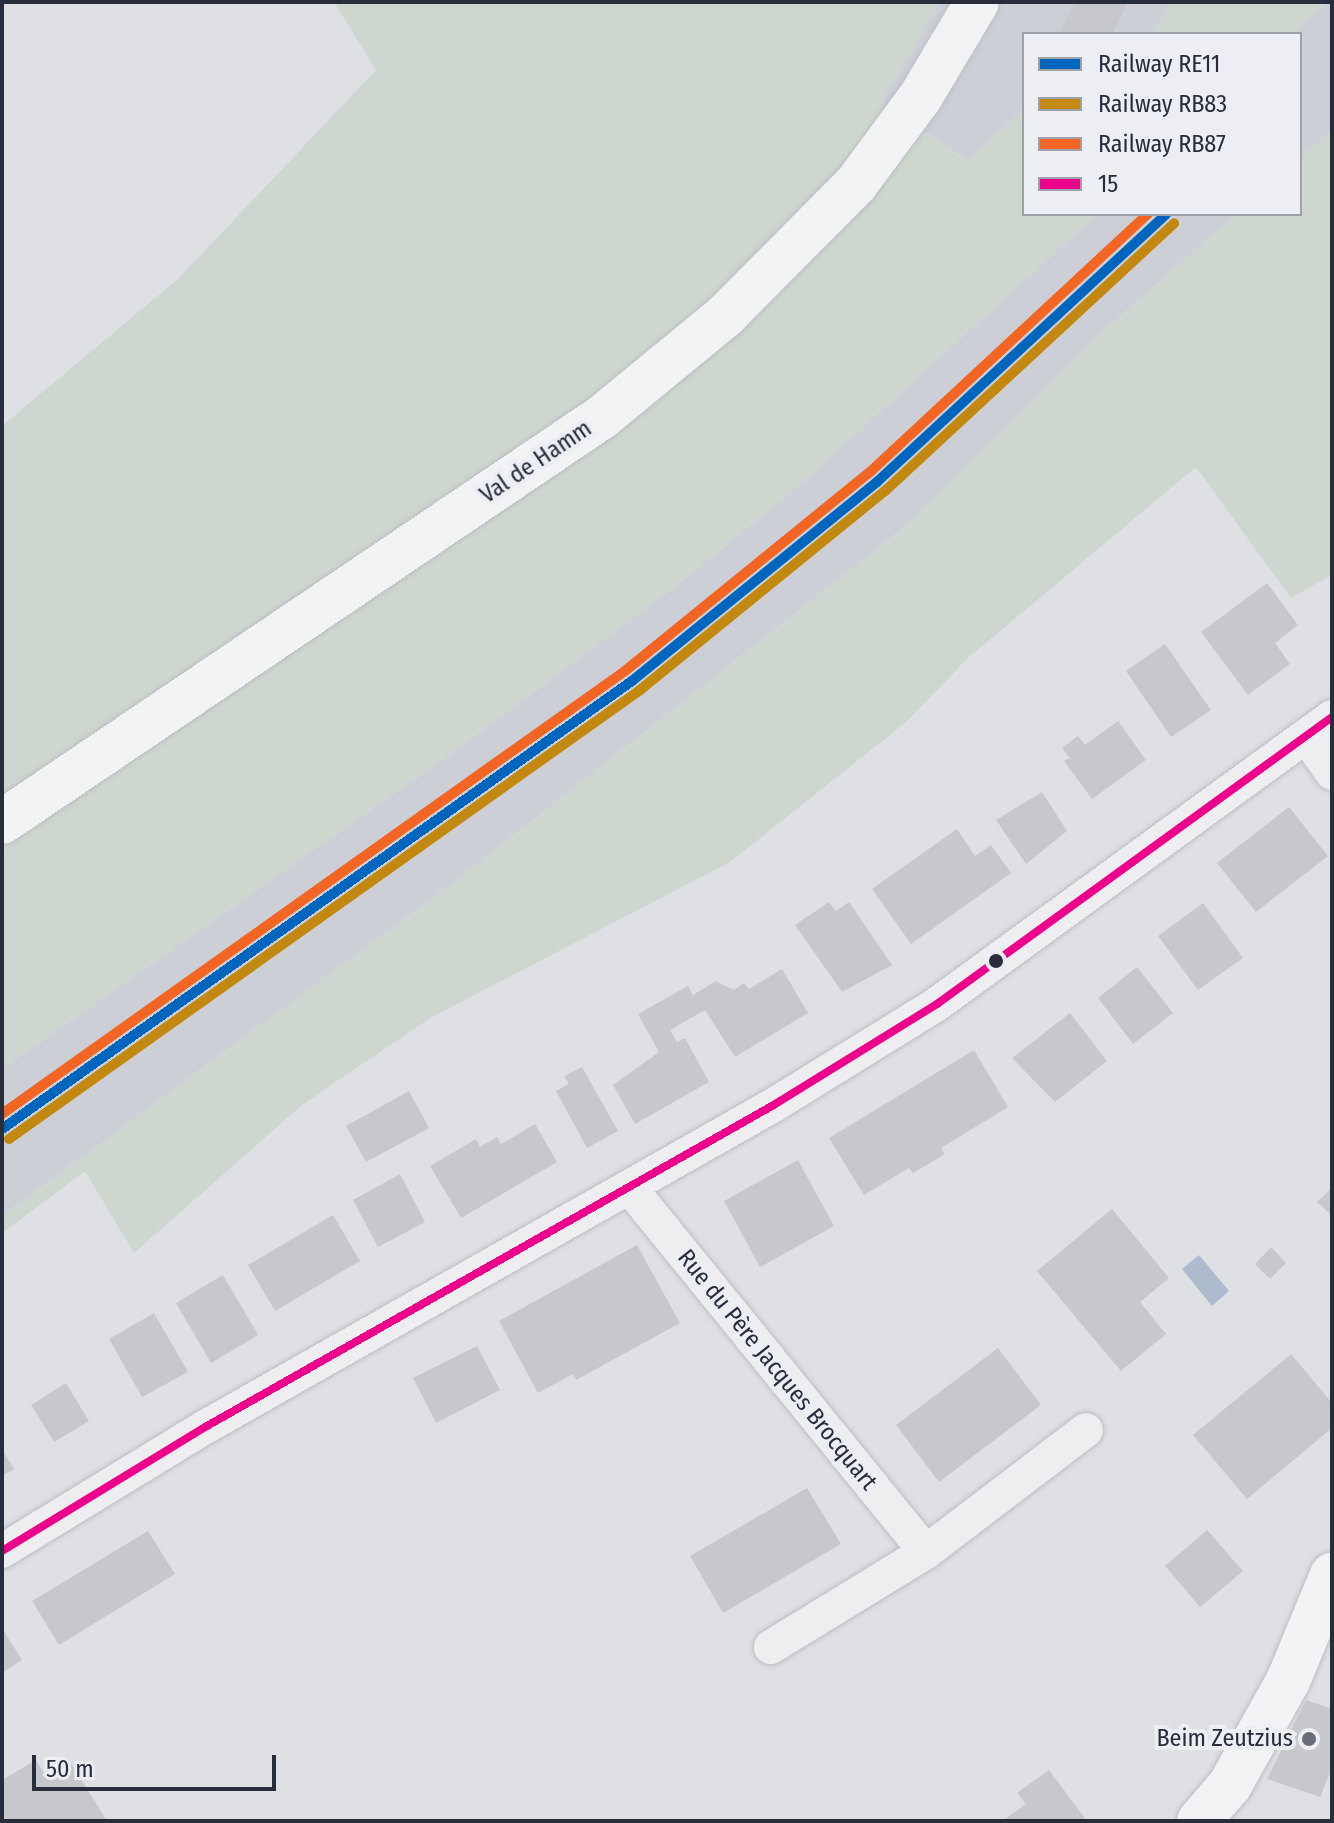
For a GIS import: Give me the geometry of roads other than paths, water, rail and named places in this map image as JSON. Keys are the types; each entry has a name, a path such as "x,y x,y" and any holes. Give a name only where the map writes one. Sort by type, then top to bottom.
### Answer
{"main road":[{"name":"Val de Hamm","path":"2,822 602,417 726,315 856,184 921,96 977,2"},
{"path":"1199,1821 1230,1785 1288,1681 1332,1575"}],"street":[{"path":"2,1551 207,1426 630,1188 937,1004 1319,726 1332,773"},
{"name":"Rue du Père Jacques Brocquart","path":"630,1188 926,1552"},
{"path":"771,1647 926,1552 1086,1430"}],"water":[{"path":"1199,1255 1229,1291 1212,1306 1182,1269"}],"rail line":[{"name":"RB87","path":"2,1114 625,671 869,473 1146,216"},
{"name":"RE11","path":"2,1129 632,681 877,482 1164,216"},
{"name":"RB83","path":"9,1139 640,690 885,491 1174,223"}],"place":[{"name":"Beim Zeutzius","path":"1309,1739"}]}
